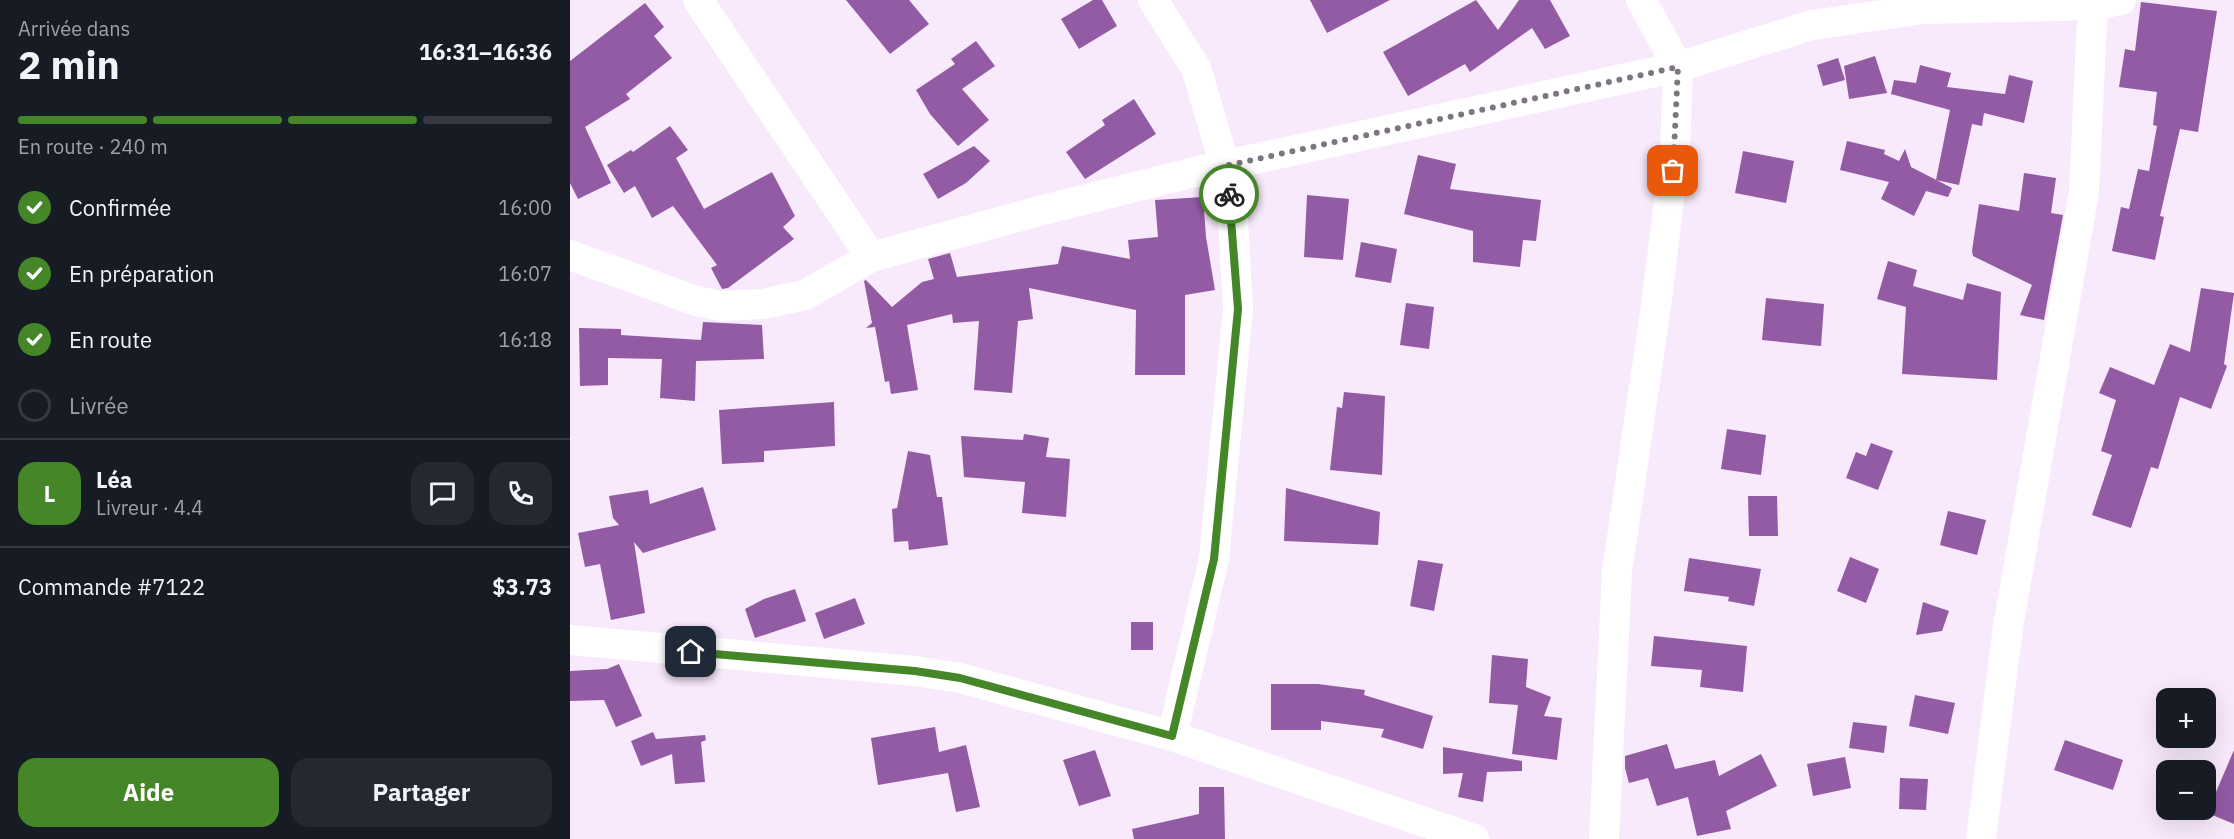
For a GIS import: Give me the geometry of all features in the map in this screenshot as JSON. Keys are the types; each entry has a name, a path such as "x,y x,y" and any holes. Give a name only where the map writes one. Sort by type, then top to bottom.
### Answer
{"street":[{"path":"698,0 871,257"},
{"path":"1153,0 1196,68 1225,166 1233,219 1236,321 1214,559 1172,736"},
{"path":"1604,839 1617,572 1674,162 1678,67 1641,0"},
{"path":"570,255 696,301 721,306 763,304 805,295 871,257 1044,210 1225,166 1678,67 1812,26 1924,9 2103,2 2084,192 2008,627 1982,839"},
{"path":"570,640 915,671 960,678 1172,736 1474,839"}],"building":[{"path":"846,0 909,0 929,24 890,54"},
{"path":"1093,0 1102,0 1117,26 1079,49 1061,19"},
{"path":"1310,0 1390,0 1327,33"},
{"path":"1476,0 1498,30 1519,0 1550,0 1570,36 1545,49 1532,28 1470,72 1465,64 1408,96 1383,52"},
{"path":"2141,2 2217,11 2198,132 2180,129 2160,216 2164,217 2155,260 2112,251 2121,207 2129,209 2138,169 2149,171 2157,126 2153,125 2157,92 2119,87 2125,49 2135,51"},
{"path":"645,3 664,27 654,36 672,58 626,94 630,99 585,127 611,183 578,199 570,183 570,61"},
{"path":"976,41 995,66 962,89 989,120 958,146 930,114 916,90 955,64 951,59"},
{"path":"1875,56 1887,93 1849,99 1844,66"},
{"path":"1838,58 1845,80 1823,86 1817,65"},
{"path":"1920,65 1951,73 1947,87 2005,94 2009,75 2033,81 2024,123 1984,113 1982,126 1972,124 1959,185 1936,180 1950,110 1891,94 1894,80 1916,83"},
{"path":"1134,99 1156,134 1085,179 1066,152 1105,125 1102,120"},
{"path":"670,126 688,150 676,158 704,209 772,172 795,216 783,227 794,239 728,288 722,289 711,268 717,265 673,206 652,218 635,186 624,193 607,165 631,150 633,152"},
{"path":"1847,141 1885,150 1884,154 1899,161 1905,149 1911,167 1952,188 1948,197 1926,191 1914,216 1881,199 1889,182 1840,170"},
{"path":"974,146 990,161 966,183 938,199 923,174"},
{"path":"1743,151 1794,161 1786,203 1735,193"},
{"path":"1418,155 1456,164 1450,189 1541,200 1536,241 1523,240 1520,267 1473,262 1473,231 1404,214"},
{"path":"2024,173 2056,178 2051,213 2063,215 2044,320 2020,315 2032,285 1973,256 1972,251 1979,204 2019,211"},
{"path":"1307,195 1349,199 1343,260 1304,257"},
{"path":"1203,197 1206,237 1215,290 1185,295 1185,375 1135,375 1136,310 1029,288 1033,319 1018,321 1012,393 974,390 979,321 953,323 952,314 907,325 918,390 891,394 889,381 885,382 875,327 866,328 872,323 864,281 866,280 892,307 922,282 934,279 928,259 950,253 957,277 1058,264 1062,246 1130,259 1128,240 1158,237 1155,200"},
{"path":"1361,242 1397,249 1391,283 1355,277"},
{"path":"1888,261 1917,270 1913,286 1963,300 1967,283 2001,292 1997,380 1902,374 1906,307 1877,299"},
{"path":"2201,288 2234,293 2224,364 2227,366 2211,409 2180,397 2158,469 2151,467 2131,528 2092,515 2112,455 2101,451 2116,400 2099,393 2110,367 2154,385 2170,344 2190,352"},
{"path":"1766,298 1824,304 1821,346 1762,340"},
{"path":"1406,303 1434,307 1429,349 1400,345"},
{"path":"703,322 762,325 764,359 696,361 695,401 660,398 662,359 608,358 608,385 580,386 579,328 621,329 621,335 701,340"},
{"path":"1344,392 1385,396 1382,475 1330,470 1337,407 1342,408"},
{"path":"834,402 835,446 764,451 764,462 722,464 719,410"},
{"path":"1727,429 1766,435 1761,475 1721,469"},
{"path":"1024,434 1049,438 1046,457 1070,459 1066,517 1022,513 1025,482 964,477 961,436 1023,440"},
{"path":"1871,443 1893,451 1878,490 1846,478 1856,452 1866,456"},
{"path":"908,451 930,455 937,497 942,497 948,545 909,550 908,541 894,542 892,509 897,508"},
{"path":"703,487 716,530 643,553 634,542 645,613 611,620 600,564 585,567 578,533 619,525 613,518 609,496 648,490 650,504"},
{"path":"1286,488 1380,512 1378,545 1284,541"},
{"path":"1748,496 1777,496 1778,536 1749,536"},
{"path":"1948,511 1986,520 1977,555 1940,545"},
{"path":"1850,557 1879,569 1866,603 1837,591"},
{"path":"1689,558 1761,569 1754,606 1728,601 1729,597 1684,591"},
{"path":"1418,560 1443,564 1434,611 1410,606"},
{"path":"795,589 806,621 755,638 745,609 764,599"},
{"path":"855,598 865,624 824,639 815,613"},
{"path":"1923,602 1949,611 1942,631 1916,635"},
{"path":"1131,622 1153,622 1153,650 1131,650"},
{"path":"1654,636 1747,646 1743,692 1700,687 1702,670 1651,666"},
{"path":"1492,655 1528,659 1526,687 1551,697 1544,716 1562,718 1557,760 1512,754 1518,705 1489,703"},
{"path":"619,664 642,716 616,727 604,700 570,701 570,671 607,669"},
{"path":"1271,684 1318,684 1365,690 1364,695 1433,716 1423,749 1381,737 1384,729 1321,721 1321,730 1271,730"},
{"path":"1915,695 1955,703 1948,734 1909,726"},
{"path":"1853,722 1887,726 1884,753 1849,748"},
{"path":"935,727 939,752 966,745 980,807 956,812 948,773 878,785 871,738"},
{"path":"653,732 656,739 705,735 706,740 701,742 705,782 675,784 672,754 641,766 631,741"},
{"path":"2065,740 2123,760 2113,790 2054,770"},
{"path":"1667,744 1675,769 1715,760 1719,776 1761,754 1777,786 1726,811 1731,829 1697,836 1688,797 1657,806 1648,778 1629,783 1625,756"},
{"path":"1443,747 1522,761 1522,771 1487,772 1483,802 1458,797 1463,773 1443,774"},
{"path":"1095,750 1111,796 1079,806 1063,760"},
{"path":"2234,750 2234,824 2216,817 2216,792"},
{"path":"1845,757 1851,788 1813,796 1807,764"},
{"path":"1900,778 1928,779 1926,810 1899,809"},
{"path":"1199,787 1224,787 1225,839 1134,839 1132,829 1199,814"}],"way so far":[{"path":"1229,194 1225,166 1678,67 1673,171"}],"route":[{"path":"691,652 915,671 960,678 1172,736 1214,559 1238,309 1233,219 1229,194"}]}
